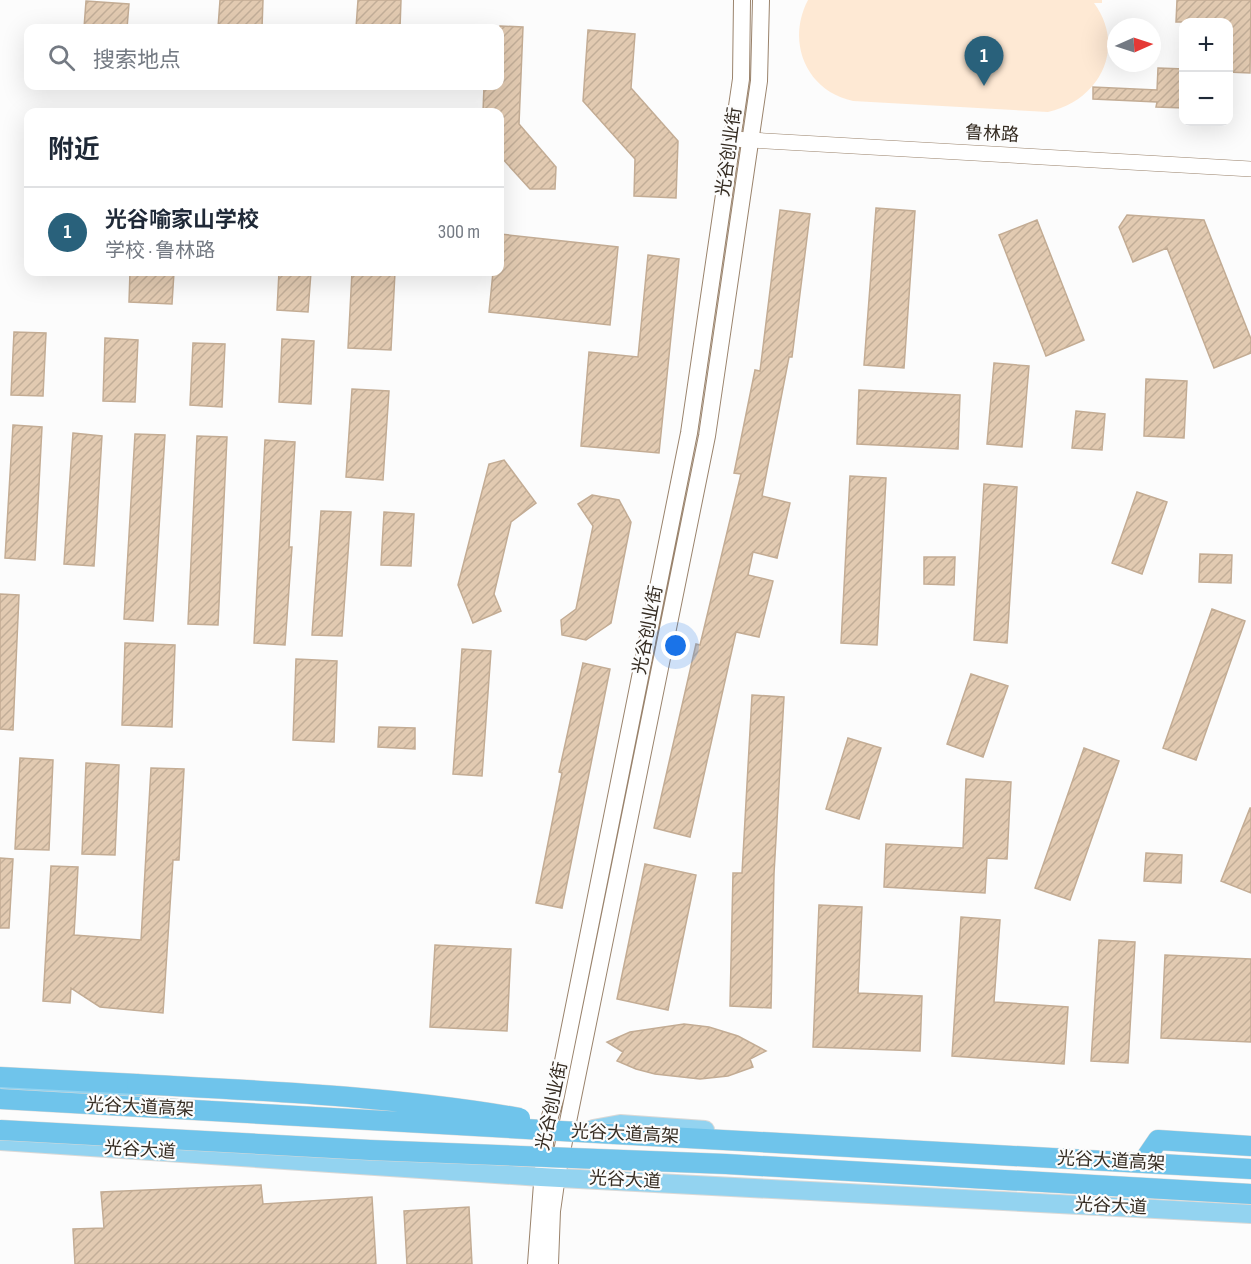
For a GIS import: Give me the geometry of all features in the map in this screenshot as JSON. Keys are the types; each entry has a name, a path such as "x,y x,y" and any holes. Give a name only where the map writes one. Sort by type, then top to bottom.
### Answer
{"highway":[{"path":"0,1077 376,1097 443,1104 614,1134"},
{"name":"光谷大道高架","path":"0,1099 1251,1169"},
{"name":"光谷大道高架","path":"0,1130 715,1164 1251,1194"},
{"path":"1145,1159 1158,1140 1251,1146"}],"main road":[{"name":"光谷创业街","path":"550,1264 552,1211 546,1130 556,1096 689,433 741,79 742,0"},
{"name":"光谷创业街","path":"536,1264 549,1177 566,1134 707,436 759,81 760,0"},
{"path":"0,1089 511,1121 566,1134 620,1124 1145,1159 1251,1163"},
{"name":"光谷大道","path":"0,1141 549,1177 1251,1214"}],"street":[{"name":"鲁林路","path":"732,139 1251,169"}],"shaded area":[{"path":"808,0 1102,0 1102,3 1094,3 1104,20 1107,33 1107,54 1103,70 1094,85 1081,97 1066,106 1048,112 853,101 837,96 812,76 800,48 799,32"}],"building":[{"path":"220,0 263,0 262,24 218,24"},
{"path":"358,0 401,0 400,24 356,24"},
{"path":"1177,0 1251,0 1250,73 1233,72 1233,18 1179,18 1179,22 1176,22"},
{"path":"86,1 129,4 127,24 84,24"},
{"path":"504,26 523,27 519,124 556,167 555,189 530,189 504,160 504,108 483,108 484,90 504,90"},
{"path":"588,30 635,34 631,88 678,141 676,198 634,196 635,159 583,101"},
{"path":"1161,68 1179,69 1179,108 1156,107 1157,102 1093,99 1093,87 1157,90 1158,72 1161,72"},
{"path":"876,208 915,211 904,368 864,365"},
{"path":"780,210 810,214 792,357 789,357 762,496 790,503 777,558 753,552 748,575 773,581 759,637 736,632 690,837 654,828 696,644 700,645 741,474 734,473 755,370 760,371"},
{"path":"1127,215 1204,220 1251,339 1251,353 1214,368 1167,248 1133,262 1119,227"},
{"path":"1037,220 1084,340 1046,356 999,235"},
{"path":"504,234 618,247 610,325 489,312 493,276 504,276"},
{"path":"648,255 679,259 659,453 581,446 589,352 638,357"},
{"path":"130,276 174,276 172,304 129,302"},
{"path":"279,276 311,276 308,312 277,310"},
{"path":"352,276 395,276 391,350 348,348"},
{"path":"14,332 46,333 43,396 11,395"},
{"path":"105,338 138,340 135,402 103,401"},
{"path":"282,339 314,341 311,404 279,402"},
{"path":"193,343 225,344 222,407 190,405"},
{"path":"994,363 1029,366 1022,447 987,444"},
{"path":"1146,379 1187,381 1184,438 1144,436"},
{"path":"352,389 389,391 383,480 346,477"},
{"path":"859,390 960,395 958,449 857,444"},
{"path":"1076,411 1105,414 1102,450 1072,448"},
{"path":"13,425 42,427 35,560 5,558"},
{"path":"73,433 102,436 94,566 64,564"},
{"path":"135,434 165,435 153,621 124,619"},
{"path":"197,436 227,437 218,625 188,624"},
{"path":"265,440 295,442 289,547 292,547 285,645 254,643"},
{"path":"504,460 536,503 511,522 494,594 501,611 473,623 458,585 489,464"},
{"path":"850,476 886,478 877,645 841,643"},
{"path":"984,484 1017,487 1007,643 974,640"},
{"path":"1137,492 1167,502 1142,574 1112,563"},
{"path":"592,495 619,500 631,522 611,623 586,640 562,635 561,620 576,609 593,526 578,504"},
{"path":"321,511 351,512 342,636 312,635"},
{"path":"384,512 414,514 411,566 381,565"},
{"path":"1200,554 1232,555 1231,583 1199,582"},
{"path":"924,557 955,557 954,585 924,584"},
{"path":"0,594 19,595 13,730 0,729"},
{"path":"1212,609 1245,621 1196,760 1163,748"},
{"path":"125,643 175,645 172,727 122,725"},
{"path":"462,649 491,651 482,776 453,774"},
{"path":"296,659 337,661 334,742 293,740"},
{"path":"583,663 610,669 562,908 536,903 562,773 559,772"},
{"path":"971,674 1008,686 983,757 947,744"},
{"path":"752,695 784,697 774,874 771,1008 730,1006 733,873 742,873"},
{"path":"379,727 415,728 415,749 378,747"},
{"path":"848,738 881,748 859,819 826,809"},
{"path":"1084,748 1119,761 1070,900 1035,888"},
{"path":"20,758 53,760 49,850 15,849"},
{"path":"86,763 119,765 115,855 82,854"},
{"path":"151,768 184,769 179,860 173,860 163,1013 100,1007 71,988 70,1003 43,1001 51,866 78,867 74,935 141,940"},
{"path":"966,779 1011,782 1007,859 987,858 985,893 884,887 886,844 963,848"},
{"path":"1251,808 1251,893 1221,881"},
{"path":"1146,853 1182,855 1181,883 1144,881"},
{"path":"0,858 13,859 9,928 0,928"},
{"path":"645,864 696,875 668,1010 617,999"},
{"path":"819,905 862,907 858,993 922,996 920,1051 813,1047"},
{"path":"961,917 1000,920 994,1002 1068,1007 1064,1064 952,1056"},
{"path":"1099,940 1135,942 1128,1063 1091,1061"},
{"path":"435,945 511,949 507,1031 430,1027"},
{"path":"1165,955 1251,959 1251,1042 1161,1038"},
{"path":"684,1024 709,1027 738,1036 766,1051 750,1059 753,1067 728,1076 700,1079 655,1074 636,1069 617,1061 623,1052 607,1042 630,1032"},
{"path":"261,1185 263,1204 372,1197 376,1264 75,1264 73,1229 104,1228 101,1192"},
{"path":"469,1207 472,1264 407,1264 404,1211"}],"place":[{"name":"光谷喻家山学校","path":"984,86"}]}
